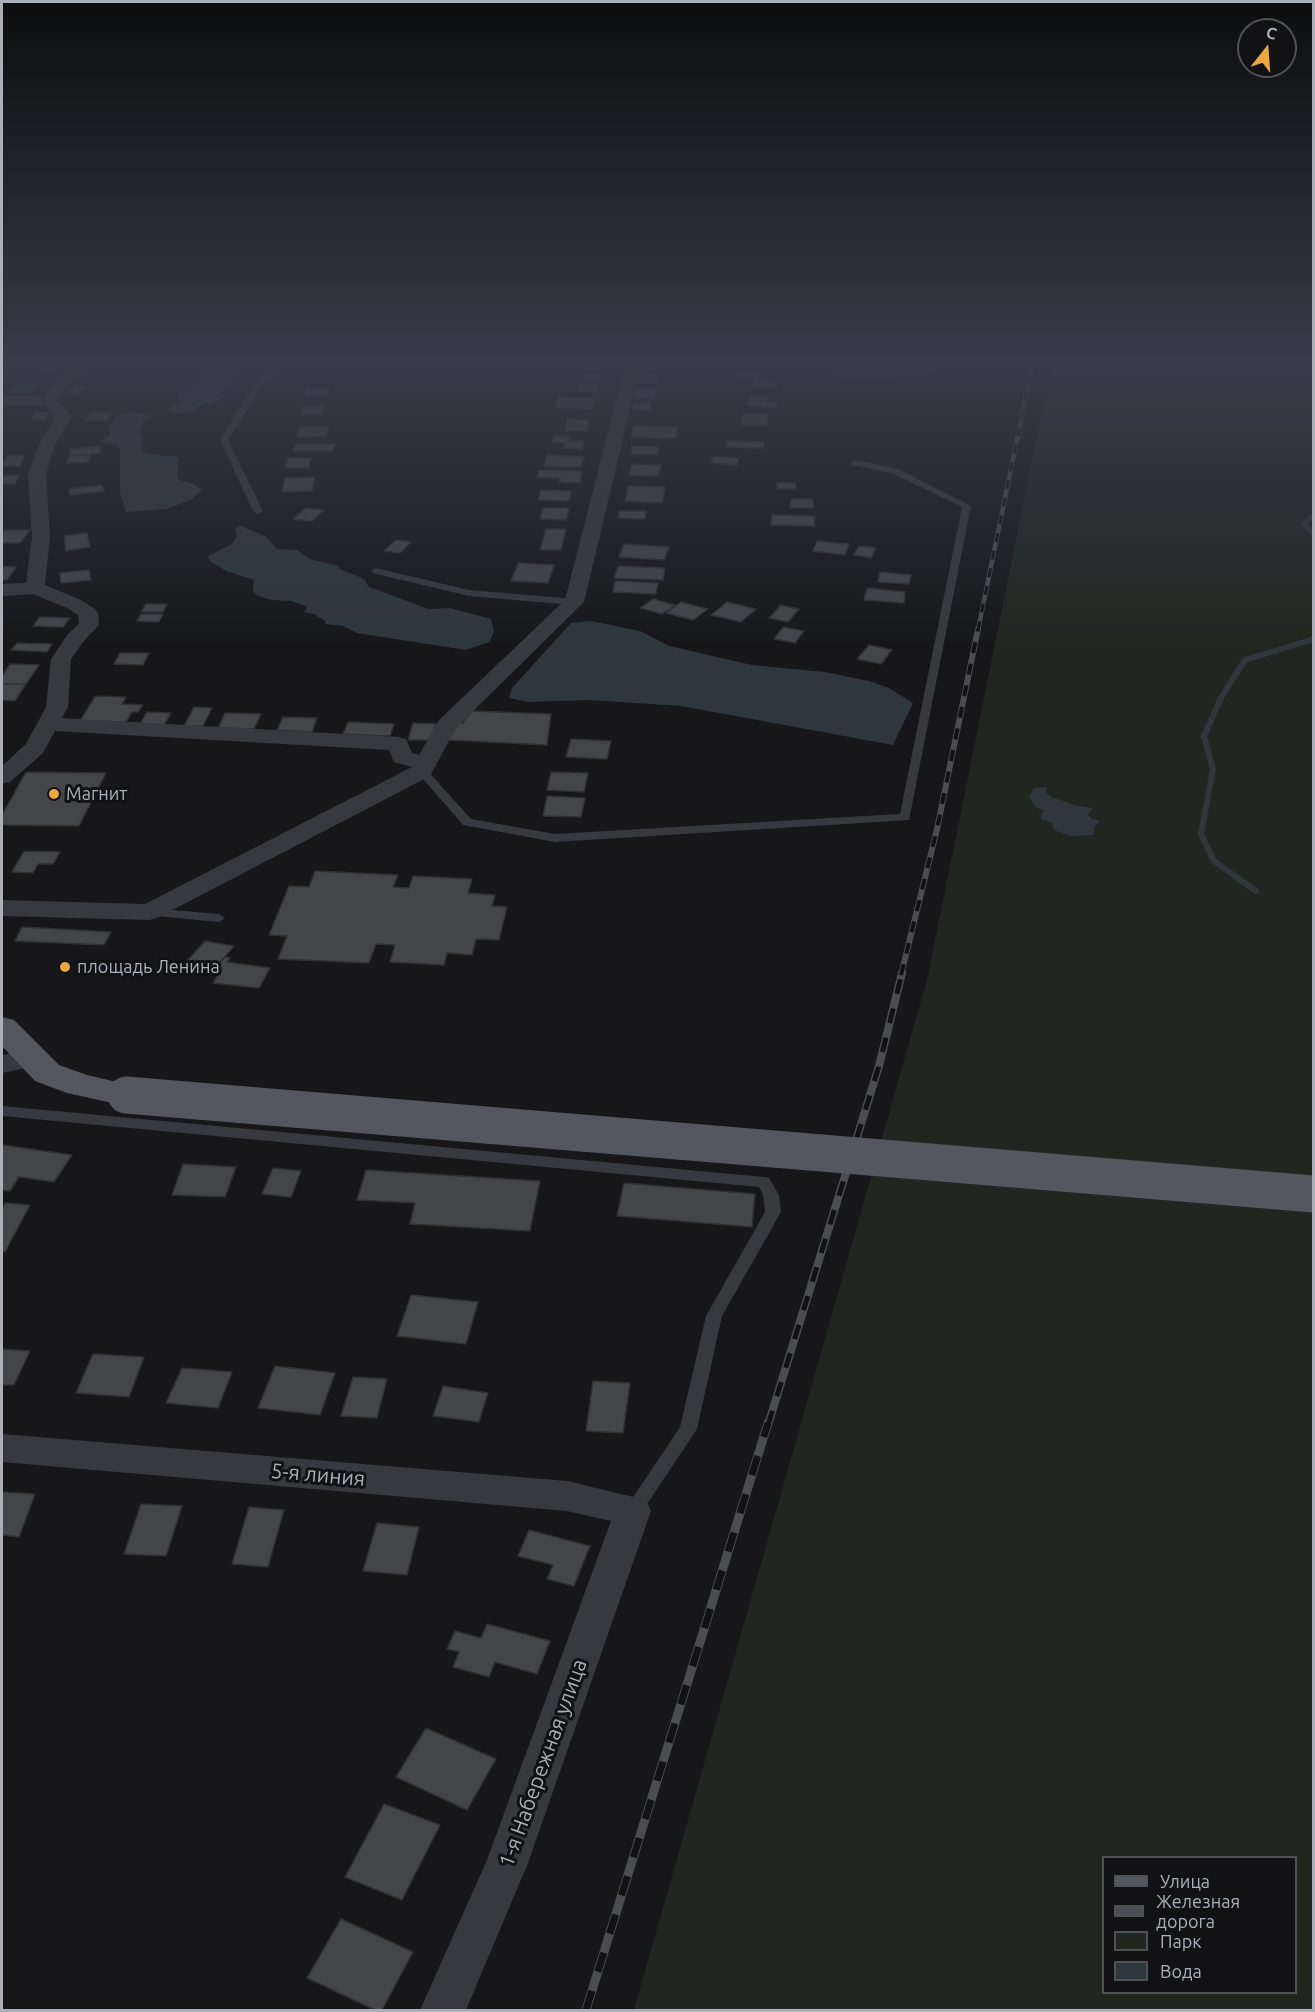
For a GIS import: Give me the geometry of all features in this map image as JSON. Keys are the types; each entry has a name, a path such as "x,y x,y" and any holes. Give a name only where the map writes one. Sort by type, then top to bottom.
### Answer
{"main road":[{"path":"2,1027 16,1061 79,1085 126,1095 1314,1194"}],"street":[{"path":"35,588 41,536 37,474 42,460"},
{"path":"2,908 150,912 424,767 447,725 574,603 609,460"},
{"path":"2,590 35,588 88,613 89,625 75,638 61,659 57,707 35,748 2,777"},
{"path":"47,724 398,744 402,757 424,767"},
{"name":"5-я линия","path":"2,1448 567,1496 633,1511"},
{"name":"1-я Набережная улица","path":"443,2010 507,1863 633,1511"}],"lane":[{"path":"233,460 258,512"},
{"path":"424,767 467,822 555,838 905,817 967,506 895,471 855,463"},
{"path":"375,571 469,593 574,603"},
{"path":"150,912 219,918"},
{"path":"2,1111 764,1182 771,1195 773,1212 714,1316 688,1429 633,1511"}],"green space":[{"path":"1032,460 1313,460 1313,2010 634,2010 927,980"}],"water":[{"path":"120,460 179,460 177,475 179,480 194,484 202,490 191,500 166,509 126,512 120,493"},
{"path":"241,526 265,536 277,549 297,550 310,559 338,566 364,579 369,587 429,609 450,608 491,619 494,632 489,642 466,650 357,633 343,626 325,624 325,621 314,614 304,612 307,609 305,606 291,601 258,596 253,591 254,580 226,571 210,561 208,556 232,544 237,536 235,528"},
{"path":"591,621 640,631 669,646 752,665 825,672 869,681 889,688 913,703 893,745 681,706 590,700 527,702 509,698 512,688 571,623"},
{"path":"1047,787 1046,793 1052,797 1074,805 1093,808 1088,815 1100,821 1094,827 1094,835 1070,836 1054,830 1053,824 1040,818 1044,810 1037,808 1029,797 1034,788"}],"building":[{"path":"5,460 23,460 20,466 2,466"},
{"path":"68,460 89,460 88,462 67,463"},
{"path":"288,460 311,460 309,468 286,468"},
{"path":"546,460 583,460 581,467 544,466"},
{"path":"712,460 738,460 737,465 711,463"},
{"path":"632,464 661,465 658,476 629,475"},
{"path":"539,470 582,471 580,483 559,482 560,478 537,477"},
{"path":"19,475 15,484 2,484 2,476"},
{"path":"315,477 312,491 282,492 285,478"},
{"path":"777,483 795,483 796,489 777,489"},
{"path":"102,485 104,491 70,495 69,489"},
{"path":"628,486 665,487 662,503 625,501"},
{"path":"541,490 571,491 569,501 538,500"},
{"path":"791,499 813,499 813,508 790,508"},
{"path":"306,508 324,510 312,521 293,519"},
{"path":"543,508 569,508 566,520 540,519"},
{"path":"619,511 646,511 645,519 618,518"},
{"path":"772,515 815,516 814,526 771,525"},
{"path":"546,529 566,529 561,550 540,550"},
{"path":"5,530 30,530 20,543 2,543 2,534"},
{"path":"87,533 90,547 66,551 64,536"},
{"path":"396,540 411,542 400,553 384,551"},
{"path":"817,541 849,544 845,555 813,551"},
{"path":"624,544 669,547 664,560 619,557"},
{"path":"859,546 876,548 871,558 854,555"},
{"path":"518,563 554,565 548,583 511,581"},
{"path":"2,566 16,567 7,580 2,580"},
{"path":"618,566 665,568 663,580 614,578"},
{"path":"89,570 91,580 61,583 60,573"},
{"path":"880,572 911,575 909,584 878,582"},
{"path":"615,581 658,583 656,594 613,592"},
{"path":"867,588 905,592 904,603 864,600"},
{"path":"653,599 675,605 662,614 640,608"},
{"path":"681,602 708,609 693,620 666,613"},
{"path":"727,602 756,609 741,622 711,615"},
{"path":"146,604 167,604 163,612 141,612"},
{"path":"781,605 799,609 788,622 769,618"},
{"path":"141,614 163,614 159,622 137,621"},
{"path":"40,617 70,618 63,627 33,626"},
{"path":"783,627 804,631 795,643 774,639"},
{"path":"17,643 52,644 47,652 11,650"},
{"path":"869,645 892,650 881,664 857,659"},
{"path":"120,653 149,653 143,665 114,664"},
{"path":"10,664 39,665 26,684 2,684 2,676"},
{"path":"2,684 26,684 15,701 2,700"},
{"path":"95,696 126,697 122,704 143,705 138,712 132,712 126,722 80,721"},
{"path":"194,707 212,708 203,726 184,726"},
{"path":"471,711 551,714 547,745 449,740 455,723 463,723"},
{"path":"147,712 171,713 164,725 140,724"},
{"path":"225,713 261,714 254,729 218,728"},
{"path":"283,717 317,718 312,732 277,730"},
{"path":"348,722 394,724 390,736 343,734"},
{"path":"413,723 436,724 431,740 408,740"},
{"path":"571,739 611,741 607,759 566,757"},
{"name":"Магнит","path":"26,772 106,773 79,826 2,825 2,815"},
{"path":"551,772 588,773 584,792 547,790"},
{"path":"547,796 585,798 581,817 543,816"},
{"path":"24,851 60,852 53,864 38,864 33,873 12,872"},
{"path":"315,871 398,875 393,887 409,888 413,876 472,879 468,893 495,895 492,906 507,907 499,940 476,939 472,955 447,953 444,965 390,962 395,945 376,944 369,963 278,959 287,936 269,935 289,886 309,887"},
{"path":"22,927 111,932 104,945 15,941"},
{"path":"205,941 234,946 216,967 187,961"},
{"path":"225,957 230,958 227,962 270,968 259,988 213,983 222,969 216,967"},
{"path":"2,1145 72,1155 54,1182 19,1177 10,1191 2,1190"},
{"path":"183,1164 236,1167 225,1197 172,1195"},
{"path":"273,1168 301,1171 291,1197 262,1194"},
{"path":"366,1170 540,1181 530,1231 410,1224 415,1203 357,1200"},
{"path":"624,1183 755,1194 752,1227 617,1216"},
{"path":"5,1203 30,1205 5,1252 2,1251 2,1210"},
{"path":"411,1295 478,1302 466,1344 397,1336"},
{"path":"2,1349 30,1351 14,1385 2,1385"},
{"path":"93,1354 144,1357 129,1397 76,1393"},
{"path":"275,1366 335,1373 320,1415 258,1408"},
{"path":"182,1368 232,1372 218,1408 166,1403"},
{"path":"353,1377 387,1379 377,1418 341,1416"},
{"path":"593,1381 630,1383 623,1433 586,1431"},
{"path":"443,1386 488,1393 479,1422 433,1416"},
{"path":"2,1492 35,1494 19,1537 2,1535"},
{"path":"141,1504 182,1506 166,1556 124,1554"},
{"path":"249,1507 284,1510 268,1567 232,1564"},
{"path":"377,1523 419,1527 407,1575 363,1571"},
{"path":"529,1530 590,1546 574,1586 547,1579 553,1565 518,1556"},
{"path":"487,1624 550,1641 537,1674 495,1662 489,1677 453,1667 459,1652 447,1649 455,1631 481,1638"},
{"path":"426,1728 496,1759 467,1810 396,1777"},
{"path":"384,1804 440,1825 402,1900 345,1877"},
{"path":"341,1919 413,1952 382,2010 375,2010 307,1978"}],"waterway":[{"path":"1314,516 1304,523 1314,535"},
{"path":"1256,891 1214,861 1201,834 1213,769 1204,736 1222,696 1245,660 1314,639"}],"railway":[{"path":"978,630 1013,460"},
{"path":"901,975 937,829 978,629"},
{"path":"768,1425 879,1066 902,973"},
{"path":"586,2010 768,1423"}],"place":[{"name":"Магнит","path":"54,794"},
{"name":"площадь Ленина","path":"65,967"}]}
